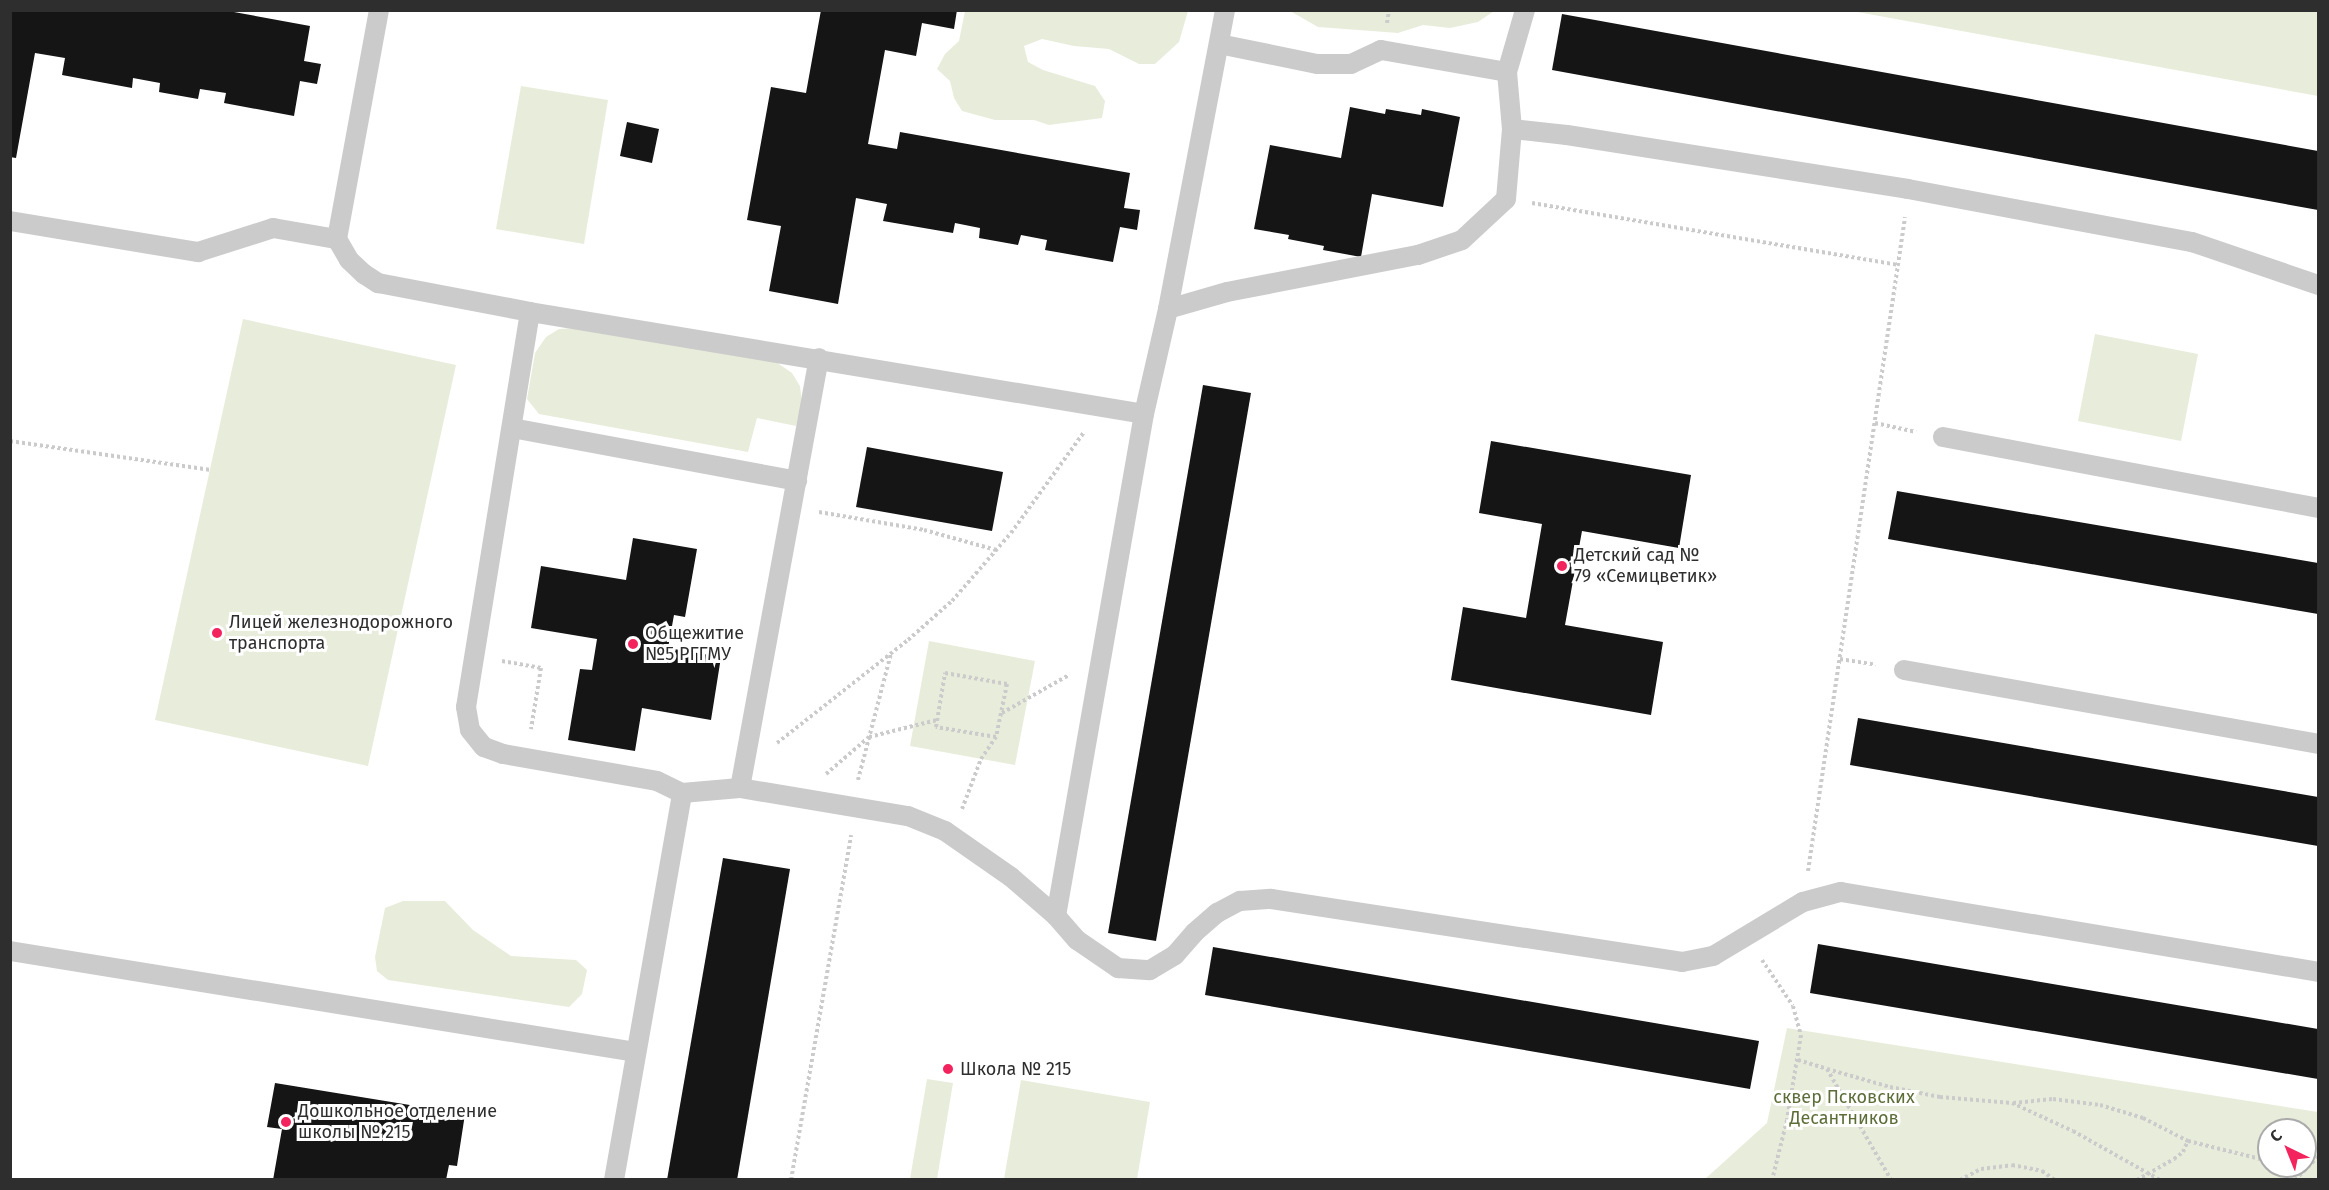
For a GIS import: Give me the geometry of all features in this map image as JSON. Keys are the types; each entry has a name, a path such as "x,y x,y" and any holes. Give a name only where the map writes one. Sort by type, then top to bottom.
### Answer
{"lane":[{"path":"379,10 337,238 349,260 378,283 530,312 819,358 1143,414"},
{"path":"1056,916 1143,414 1168,309 1225,10"},
{"path":"1168,309 1227,292 1418,255 1462,240 1506,199 1512,129 1507,72 1525,10"},
{"path":"1219,44 1317,64 1352,64 1381,50 1507,72"},
{"path":"1512,129 1567,135 1908,189 2192,242 2319,285"},
{"path":"10,221 198,252 273,228 337,238"},
{"path":"530,312 466,708 470,730 484,747 526,758 657,781 682,793 740,788 908,816 945,831 1011,877 1056,916 1077,940 1096,956 1118,968 1150,970 1175,955 1195,932 1217,913 1240,901 1271,899 1682,962 1713,956 1803,902 1841,892 2319,972"},
{"path":"740,788 819,358"},
{"path":"512,428 797,481"},
{"path":"1943,437 2319,508"},
{"path":"1904,670 2319,744"},
{"path":"614,1179 682,793"},
{"path":"10,951 635,1052"}],"path":[{"path":"1803,902 1899,265 1908,189"},
{"path":"1524,202 1899,265"},
{"path":"744,765 768,750 891,653 951,601 996,550 1102,407"},
{"path":"1875,423 1943,437"},
{"path":"10,441 211,470"},
{"path":"792,507 924,530 996,550"},
{"path":"791,1179 853,825 851,805 891,653"},
{"path":"475,657 541,668 526,758"},
{"path":"1001,713 1101,657"},
{"path":"1840,659 1904,670"},
{"path":"954,837 969,785 981,759 996,738 1006,684 945,673 936,727 996,738"},
{"path":"802,798 848,752 869,737 937,720"},
{"path":"1745,938 1779,982 1793,1006 1801,1035 1798,1060 1772,1179"},
{"path":"1798,1060 1890,1088 1920,1093 2012,1103 2053,1099 2100,1105 2143,1118 2188,1141 2257,1158"},
{"path":"1827,1069 1891,1179"},
{"path":"2012,1103 2160,1179"},
{"path":"2137,1179 2174,1159 2183,1152 2188,1141"},
{"path":"1960,1179 1981,1169 2012,1165 2042,1171 2055,1179"}],"green space":[{"path":"965,10 1188,11 1179,42 1155,64 1139,64 1109,49 1074,46 1042,39 1024,46 1028,62 1043,70 1095,86 1105,101 1102,118 1049,125 1034,120 995,120 962,111 954,98 950,81 937,69 945,54 959,41"},
{"path":"1290,11 1494,11 1478,22 1450,28 1423,25 1398,33 1318,27"},
{"path":"1852,11 2318,11 2318,96"},
{"path":"521,86 608,100 584,244 496,229"},
{"path":"243,319 456,365 368,766 155,720"},
{"path":"576,328 776,362 792,373 800,386 802,403 796,426 757,418 748,452 539,414 527,399 535,353 546,337 559,329"},
{"path":"2095,334 2198,354 2181,441 2078,421"},
{"path":"929,641 1035,661 1015,765 910,746"},
{"path":"403,901 445,901 473,930 511,956 576,960 587,970 582,994 569,1007 388,980 377,971 375,957 385,908"},
{"name":"сквер Псковских Десантников","path":"1787,1028 2318,1112 2318,1179 1705,1179 1767,1123"},
{"path":"927,1079 953,1083 937,1179 910,1179"},
{"path":"1021,1080 1150,1102 1137,1179 1004,1179"}],"building":[{"path":"10,10 223,10 310,26 304,61 321,64 317,84 300,81 294,116 224,103 226,93 200,89 198,99 159,92 160,83 133,78 132,88 62,75 65,58 35,53 16,158 10,157"},
{"path":"821,10 957,10 954,29 922,23 916,56 885,50 868,144 897,149 900,132 1130,173 1124,208 1140,210 1137,230 1120,227 1113,262 1045,250 1047,240 1021,235 1018,245 979,238 980,228 955,223 953,233 883,221 887,204 856,198 838,304 769,291 781,226 747,220 771,87 806,93"},
{"path":"1562,14 2318,151 2318,210 1552,70"},
{"path":"1350,107 1385,114 1386,109 1421,115 1422,109 1460,117 1443,207 1372,194 1361,257 1323,250 1324,246 1288,239 1289,235 1254,229 1270,145 1341,158"},
{"path":"627,122 659,129 652,163 620,156"},
{"path":"1203,385 1251,393 1156,941 1108,933"},
{"path":"1491,441 1691,475 1679,548 1582,531 1565,625 1663,642 1651,715 1451,680 1463,607 1526,618 1542,524 1479,513"},
{"path":"867,447 1003,472 992,531 856,507"},
{"path":"1897,491 2318,563 2318,614 1888,539"},
{"name":"Общежитие №5 РГГМУ","path":"633,538 697,549 685,617 674,615 668,648 721,657 711,720 642,708 635,751 568,740 580,669 592,670 597,639 531,628 541,566 626,580"},
{"path":"1858,718 2318,797 2318,846 1850,765"},
{"path":"723,858 790,869 737,1180 667,1180"},
{"path":"1818,944 2318,1029 2318,1079 1810,993"},
{"path":"1213,947 1759,1041 1750,1089 1205,995"},
{"path":"275,1083 465,1114 457,1166 449,1165 446,1180 273,1180 282,1129 267,1127"}],"place":[{"name":"Детский сад № 79 «Семицветик»","path":"1562,566"},
{"name":"Лицей железнодорожного транспорта","path":"217,633"},
{"name":"Общежитие №5 РГГМУ","path":"633,644"},
{"name":"Школа № 215","path":"948,1069"},
{"name":"Дошкольное отделение школы № 215","path":"286,1122"}]}
